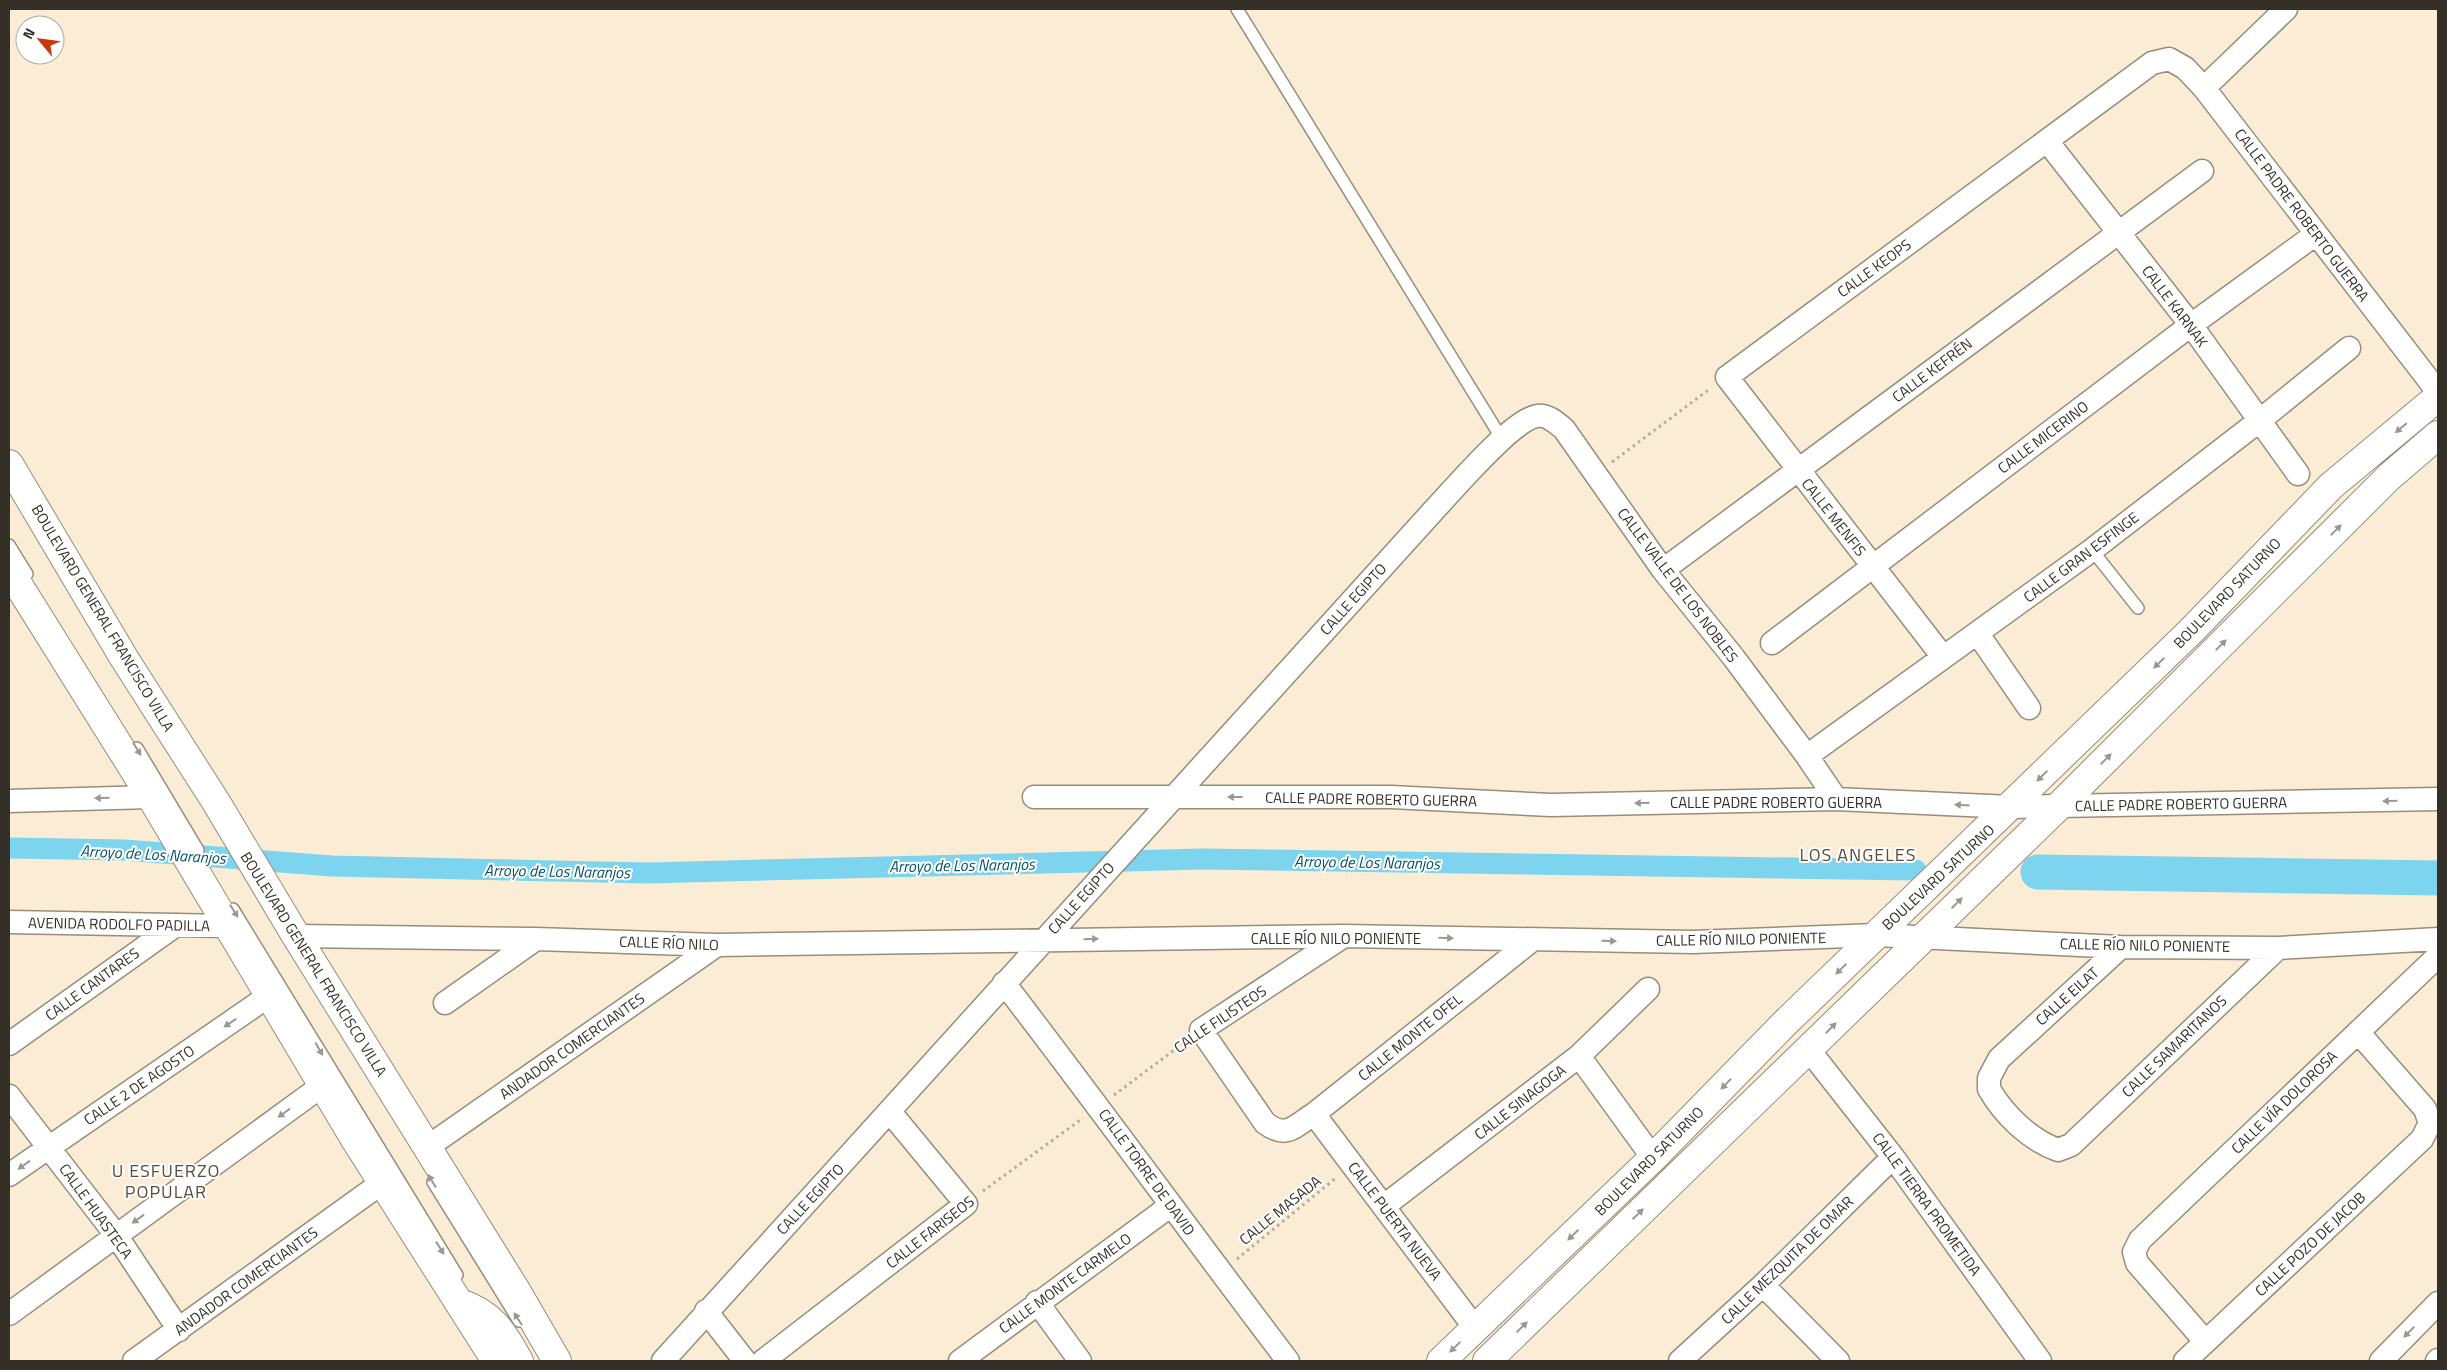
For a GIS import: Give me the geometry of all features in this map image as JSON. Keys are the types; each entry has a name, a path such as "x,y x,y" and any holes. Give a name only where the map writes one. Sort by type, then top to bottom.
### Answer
{"street":[{"path":"2204,88 2286,9"},
{"name":"CALLE PADRE ROBERTO GUERRA","path":"2152,63 2169,59 2185,68 2204,88 2438,392"},
{"name":"CALLE KEOPS","path":"1727,376 2152,63"},
{"name":"CALLE KARNAK","path":"2048,140 2191,325 2298,474"},
{"name":"CALLE KEFRÉN","path":"1662,570 2202,171"},
{"name":"CALLE MICERINO","path":"1772,643 2191,325 2316,234"},
{"name":"CALLE GRAN ESFINGE","path":"1808,756 2092,550 2259,421 2349,348"},
{"name":"CALLE MENFIS","path":"1727,376 1943,657"},
{"name":"BOULEVARD SATURNO","path":"1441,1361 1653,1158 1784,1024 2011,807 2191,631 2332,486 2438,397"},
{"name":"CALLE VALLE DE LOS NOBLES","path":"1502,439 1522,422 1538,415 1552,419 1564,429 1662,570 1734,658 1808,756 1836,799"},
{"name":"BOULEVARD SATURNO","path":"1487,1361 1809,1050 1922,936 2059,806 2389,477 2438,435"},
{"name":"CALLE EGIPTO","path":"663,1361 706,1311 890,1112 1137,836 1428,517 1502,439"},
{"name":"BOULEVARD GENERAL FRANCISCO VILLA","path":"9,464 117,656 232,828 248,874 296,936 419,1152 517,1292 557,1361"},
{"path":"9,501 86,628 98,645 117,656"},
{"path":"9,570 151,797 180,831 229,914 270,995 383,1182 468,1298 500,1328 519,1361"},
{"path":"1978,634 2029,708"},
{"name":"CALLE PADRE ROBERTO GUERRA","path":"1034,797 1391,796 1552,805 1836,799 2011,807 2438,799"},
{"path":"9,801 151,797"},
{"name":"AVENIDA RODOLFO PADILLA","path":"9,922 176,925 229,914"},
{"name":"CALLE CANTARES","path":"9,1044 176,925"},
{"name":"CALLE RÍO NILO PONIENTE","path":"1043,940 1344,936 1693,942 1876,935 2121,946 2278,948 2438,939"},
{"name":"CALLE RÍO NILO","path":"296,936 536,939 717,945 1043,940"},
{"name":"CALLE FILISTEOS","path":"1201,1030 1344,936"},
{"path":"445,1003 536,939"},
{"name":"CALLE MONTE OFEL","path":"1201,1030 1265,1123 1279,1132 1286,1131 1314,1114 1531,940"},
{"name":"ANDADOR COMERCIANTES","path":"419,1152 717,945"},
{"name":"CALLE EILAT","path":"2071,1145 2058,1150 2043,1145 2008,1115 1996,1101 1989,1089 1989,1078 1999,1059 2121,946"},
{"name":"CALLE SAMARITANOS","path":"2071,1145 2278,948"},
{"name":"CALLE VÍA DOLOROSA","path":"2205,1341 2137,1263 2134,1252 2140,1240 2438,956"},
{"name":"CALLE TORRE DE DAVID","path":"1004,983 1099,1106 1170,1206 1288,1361"},
{"name":"CALLE SINAGOGA","path":"1384,1206 1579,1056 1648,989"},
{"name":"CALLE 2 DE AGOSTO","path":"9,1175 270,995"},
{"name":"CALLE POZO DE JACOB","path":"2185,1361 2422,1139 2430,1123 2425,1109 2358,1032"},
{"name":"CALLE TIERRA PROMETIDA","path":"1809,1050 1893,1157 2040,1361"},
{"path":"1579,1056 1653,1158"},
{"path":"9,1314 324,1085"},
{"name":"CALLE HUASTECA","path":"9,1096 116,1235 179,1330"},
{"path":"890,1112 966,1204"},
{"name":"CALLE PUERTA NUEVA","path":"1314,1114 1475,1328"},
{"name":"CALLE MEZQUITA DE OMAR","path":"1680,1361 1763,1285 1893,1157"},
{"name":"ANDADOR COMERCIANTES","path":"134,1361 383,1182"},
{"name":"CALLE FARISEOS","path":"763,1361 966,1204"},
{"name":"CALLE MONTE CARMELO","path":"960,1361 1170,1206"},
{"path":"1763,1285 1838,1361"},
{"path":"468,1298 496,1361"},
{"path":"1038,1302 1080,1361"},
{"path":"2381,1361 2438,1303"},
{"path":"706,1311 745,1361"}],"lane":[{"path":"1237,9 1502,439"},
{"path":"9,485 117,656 178,764"},
{"path":"9,544 35,586"},
{"path":"2092,550 2138,608"},
{"path":"130,737 180,831"},
{"path":"229,914 468,1298 511,1361"},
{"path":"329,1011 384,1100"},
{"path":"428,1175 526,1334"}],"path":[{"path":"1595,474 1727,376"},
{"name":"CALLE FILISTEOS","path":"1099,1106 1201,1030"},
{"name":"CALLE FARISEOS","path":"966,1204 1099,1106"},
{"name":"CALLE MASADA","path":"1221,1272 1353,1164"}],"waterway":[{"name":"Arroyo de Los Naranjos","path":"9,848 124,850 332,866 648,873 1202,859 1916,870"},
{"path":"2038,872 2438,878"}],"district":[{"name":"LOS ANGELES","path":"1858,854"},
{"name":"U ESFUERZO POPULAR","path":"166,1180"}]}
